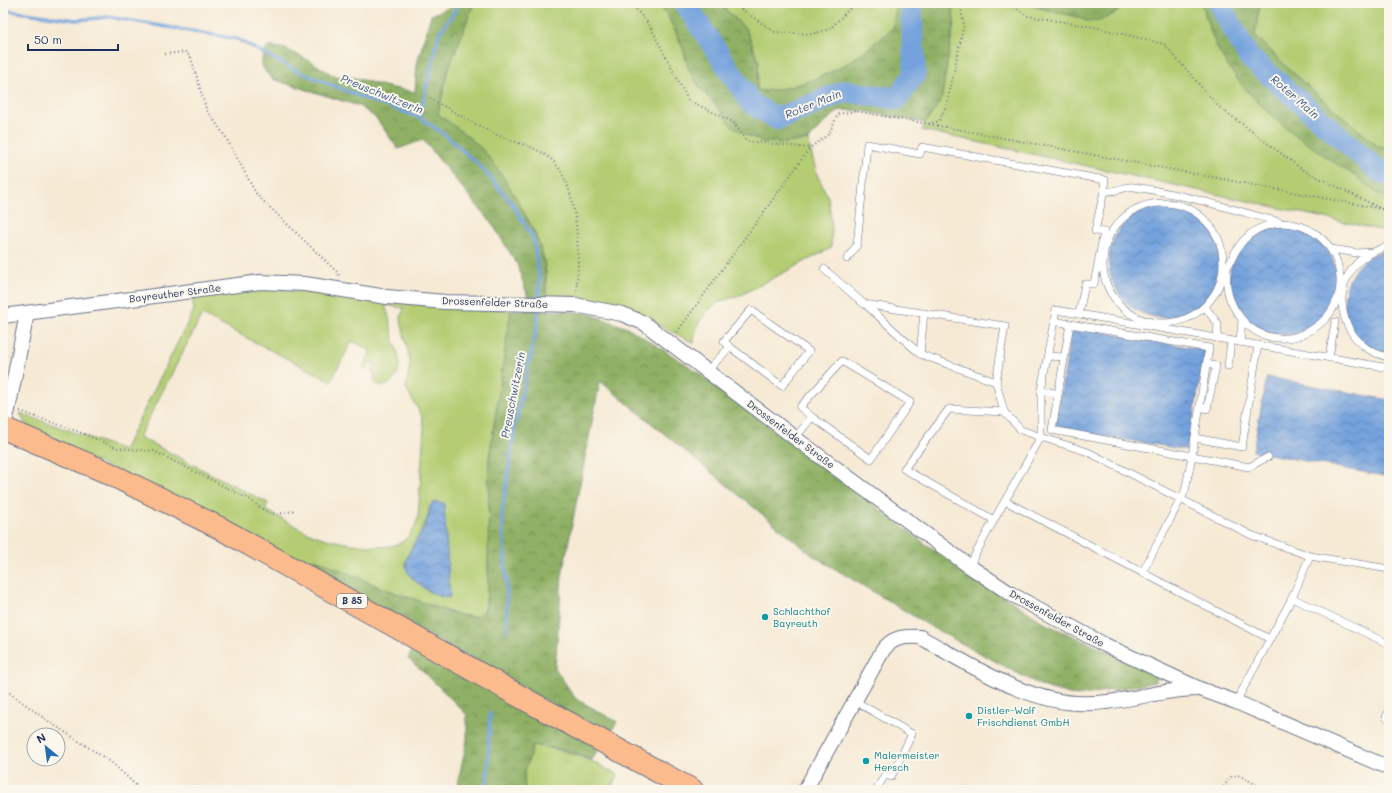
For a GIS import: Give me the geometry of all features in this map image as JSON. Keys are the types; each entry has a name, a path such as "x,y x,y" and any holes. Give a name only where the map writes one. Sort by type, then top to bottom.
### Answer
{"main road":[{"name":"B 85","path":"3,428 64,453 195,515 530,702 692,790"}],"street":[{"name":"Bayreuther Straße","path":"3,316 260,282 305,284 348,290"},
{"name":"Drossenfelder Straße","path":"348,290 393,297 445,302 571,304 622,314 644,323 795,438 969,566 1011,594 1105,645 1200,688 1389,768"},
{"path":"3,428 9,407 27,313"},
{"name":"Drossenfelder Straße","path":"805,790 888,644 897,638 910,636 920,637 1017,688 1067,703 1092,703 1169,690 1200,688"}],"lane":[{"path":"847,259 857,245 867,144 920,154 922,147 1105,180 1095,231 1104,232 1102,266 1107,285 1117,302 1132,315 1149,324 1214,338 1389,368"},
{"path":"1079,314 1085,284 1094,284 1103,246 1113,228 1128,213 1146,204 1167,202 1187,206 1204,217 1217,233 1224,253 1227,287 1231,305 1242,320 1256,332 1274,338 1293,338 1311,331 1325,320 1336,304 1341,285 1340,266 1331,249 1319,234 1302,226 1281,223 1179,195 1131,186 1114,192 1104,191"},
{"path":"1177,204 1179,195"},
{"path":"969,566 1041,437 1041,390 1056,310 1139,324 1169,323 1188,318 1205,307 1217,292 1234,251 1247,236 1263,226 1281,223"},
{"path":"1331,249 1357,253 1372,252 1389,246"},
{"path":"1341,285 1357,263 1372,252"},
{"path":"824,269 920,354 996,382"},
{"path":"1346,278 1342,297 1343,315 1350,333 1363,347 1379,356 1389,357"},
{"path":"864,304 1005,326 996,382 1004,412 1022,430 1088,452 1251,535 1310,556 1389,569"},
{"path":"1142,572 1186,491 1210,348 1218,324 1205,307"},
{"path":"751,310 809,351 782,386 730,347 724,341 751,310"},
{"path":"920,354 924,313"},
{"path":"1240,342 1242,320"},
{"path":"1325,320 1346,324"},
{"path":"1054,321 1210,348"},
{"path":"1329,358 1335,322"},
{"path":"1070,324 1052,430 1249,467 1268,457"},
{"path":"1137,335 1139,324"},
{"path":"1273,348 1274,338"},
{"path":"1228,366 1231,341"},
{"path":"1195,438 1242,447 1258,345"},
{"path":"707,371 730,347"},
{"path":"1048,356 1064,357"},
{"path":"1377,366 1379,356"},
{"path":"842,361 910,402 871,459 812,417 800,408 842,361"},
{"path":"1041,390 1058,394"},
{"path":"994,520 904,469 949,409 1004,412"},
{"path":"795,438 812,417"},
{"path":"1005,501 1270,639"},
{"path":"1236,702 1292,598 1310,556"},
{"path":"1292,598 1389,644"},
{"path":"855,701 912,734 891,777 885,775 876,790"},
{"path":"1389,711 1386,717 1389,719"}],"path":[{"path":"631,3 650,26 688,100 733,122 746,141 810,148"},
{"path":"736,3 741,10 775,32 811,34 830,29 855,3"},
{"path":"928,124 939,121 947,104 964,25 960,3"},
{"path":"1007,3 1028,16 1094,27 1164,44 1218,106 1303,170 1382,209"},
{"path":"165,54 185,52 191,57 206,109 225,136 256,195 337,272 348,290"},
{"path":"430,98 498,135 548,156 562,173 570,196 579,244 571,304"},
{"path":"670,343 810,148 829,134 838,114 856,111 1389,211"},
{"path":"9,407 82,433 117,448 154,451 251,500 263,511 269,514 279,515 296,510"},
{"path":"3,688 48,721 111,762 141,790"},
{"path":"1221,790 1231,777 1238,775 1267,790"}],"green space":[{"path":"453,3 474,3 448,70 438,114 479,146 497,168 516,198 533,231 543,257 546,297 528,297 517,264 493,225 423,140 398,149 376,118 359,106 272,79 263,67 262,60 268,46 286,49 312,62 334,76 355,78 388,87 415,92 417,64 431,15 448,8"},
{"path":"474,3 660,3 683,48 688,67 700,88 731,125 786,143 808,140 817,175 828,197 832,227 831,248 737,297 720,302 713,306 702,318 695,334 694,343 622,306 585,298 546,297 546,272 543,256 534,231 517,201 501,175 438,114 448,70"},
{"path":"660,3 719,3 746,29 759,62 757,90 766,91 777,90 803,83 829,73 854,59 894,27 895,3 952,3 954,22 941,101 925,123 863,111 840,110 826,121 808,140 786,143 763,142 744,134 731,125 700,88 688,67 683,48"},
{"path":"719,3 895,3 894,27 854,59 829,73 791,87 767,91 757,90 759,62 746,29"},
{"path":"952,3 1019,3 1074,16 1090,22 1120,10 1122,3 1202,3 1217,48 1355,176 1382,196 1389,199 1389,232 922,130 925,123 941,101 954,22"},
{"path":"1019,3 1122,3 1120,10 1106,18 1090,22 1074,16"},
{"path":"1202,3 1260,3 1255,35 1300,79 1363,134 1379,147 1389,147 1389,199 1373,190 1293,133 1259,103 1243,86 1218,49"},
{"path":"1260,3 1389,3 1389,147 1379,147 1363,134 1300,79 1255,35"},
{"path":"266,288 414,304 511,310 489,459 488,583 485,610 477,616 472,617 452,613 377,586 315,559 311,570 27,427 20,413 124,450 194,310 192,298","holes":["385,305 404,308 401,321 410,361 406,389 422,416 424,428 418,518 411,533 402,542 391,546 382,547 358,545 334,541 310,533 265,510 268,503 139,437 202,315 331,381 352,341 371,351 363,367 367,370 371,362 375,364 371,372 375,373 374,380 376,384 382,386 392,382 397,374 400,364","430,506 450,597 435,595 423,587 413,576 405,563 411,548 423,528 429,514"]},
{"path":"511,310 566,311 590,314 630,329 689,366 927,545 1046,624 1158,674 1156,682 1077,696 1044,687 935,629 812,555 600,381 562,576 555,668 575,698 617,722 609,735 311,570 315,559 377,586 452,613 472,617 477,616 485,610 488,583 489,459"},
{"path":"414,646 599,748 592,760 564,750 533,745 524,774 525,790 459,790 458,782 467,740 467,715 423,671 408,659"},
{"path":"533,745 577,756 618,775 610,790 525,790 524,774"}],"water":[{"path":"1165,206 1187,210 1205,222 1217,240 1221,262 1217,284 1205,302 1187,314 1165,318 1143,314 1125,302 1113,284 1109,262 1113,240 1125,222 1143,210"},
{"path":"1283,227 1304,231 1321,243 1333,260 1337,281 1333,302 1321,319 1304,331 1283,335 1262,331 1245,319 1233,302 1229,281 1233,260 1245,243 1262,231"},
{"path":"1389,249 1389,355 1369,347 1358,340 1348,322 1344,303 1348,284 1357,267 1372,255"},
{"path":"1072,327 1205,350 1188,450 1055,428"},
{"path":"1267,377 1389,400 1389,477 1253,451"},
{"path":"435,502 444,503 450,597 439,596 429,591 414,580 406,568 408,555 424,528 430,506"}],"waterway":[{"path":"419,117 439,34 460,3"},
{"name":"Roter Main","path":"685,3 751,103 777,119 845,91 897,99 915,74 911,3"},
{"name":"Roter Main","path":"1220,3 1249,57 1380,172 1389,175"},
{"name":"Preuschwitzerin","path":"3,10 76,20 109,17 237,39 295,70 369,100 419,117 444,134 480,166 511,202 533,238 540,281 538,302"},
{"name":"Preuschwitzerin","path":"507,631 507,592 502,513 515,425 537,327 538,308"},
{"name":"Preuschwitzerin","path":"487,790 490,713"}],"place":[{"name":"Schlachthof Bayreuth","path":"765,617"},
{"name":"Distler-Wolf Frischdienst GmbH","path":"969,716"},
{"name":"Malermeister Hersch","path":"866,761"}]}
